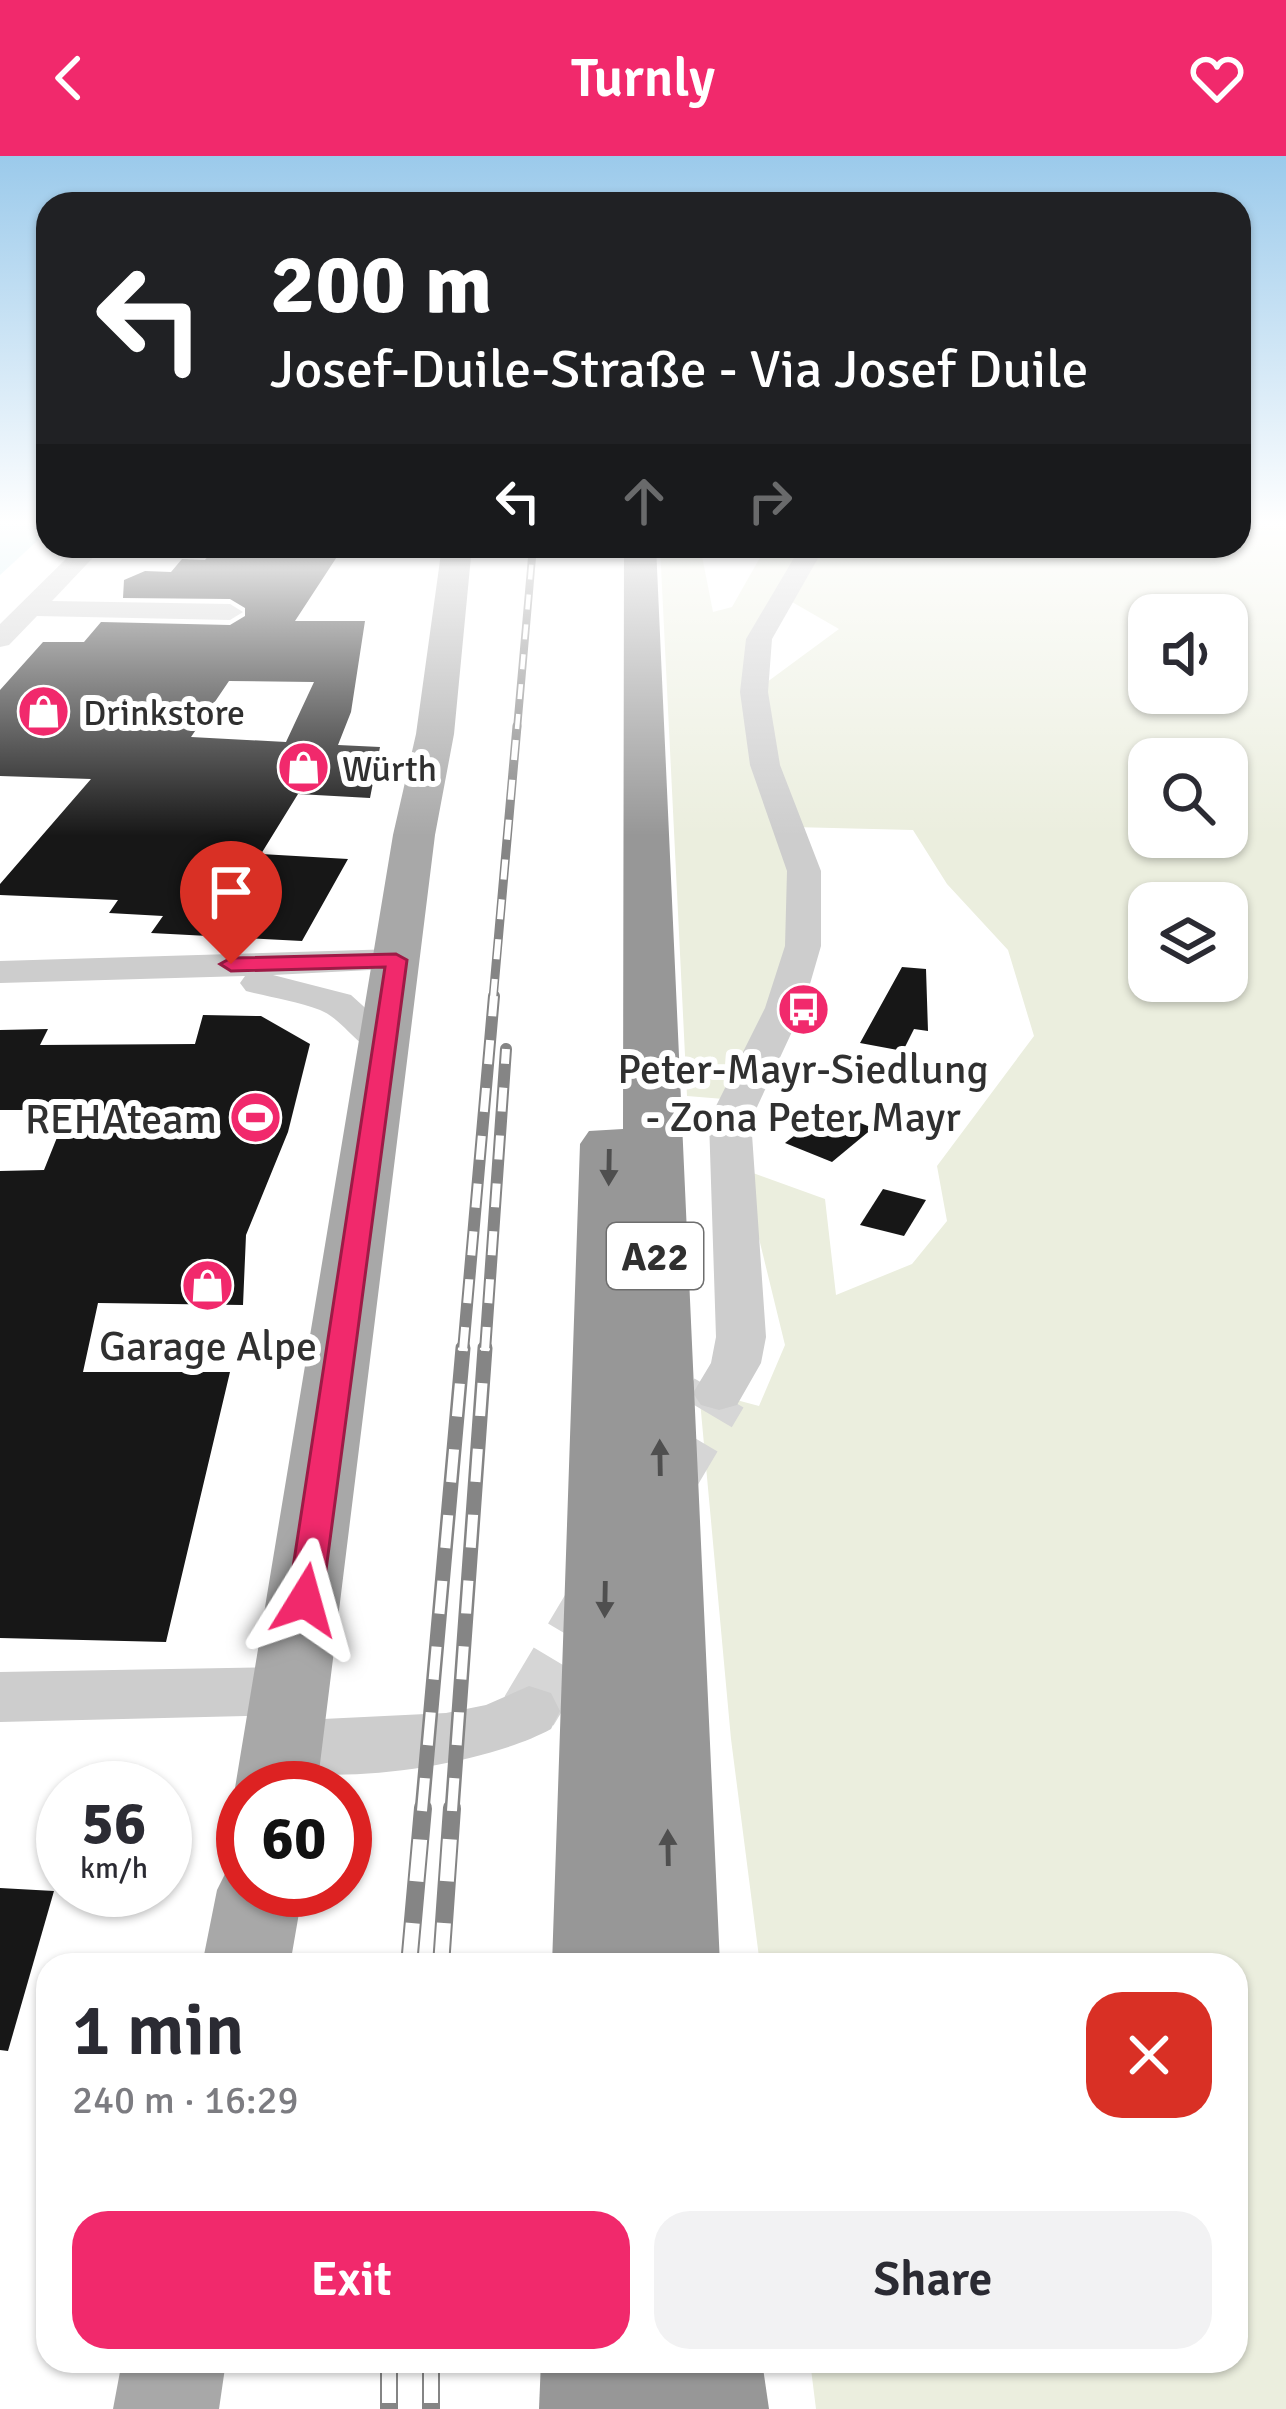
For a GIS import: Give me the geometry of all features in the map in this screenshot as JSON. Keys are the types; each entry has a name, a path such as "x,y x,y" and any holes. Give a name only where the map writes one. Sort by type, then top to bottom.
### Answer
{"highway":[{"name":"A22","path":"601,1953 615,626"},
{"name":"A22","path":"642,626 671,1953"},
{"path":"598,2409 599,2373"},
{"path":"706,2373 710,2409"}],"main road":[{"path":"283,1742 448,626"},
{"path":"248,1953 255,1917"},
{"path":"166,2409 172,2373"}],"street":[{"path":"719,1393 742,1337 730,1120 784,1008 803,946 804,871 759,743 754,692 759,639 765,626"},
{"path":"0,971 395,970"},
{"path":"109,972 260,982 395,970"},
{"path":"260,982 337,1003 385,1044"},
{"path":"0,1697 283,1742 474,1737 506,1729 529,1712"}],"green space":[{"path":"664,626 772,626 755,691 839,629 834,626 1128,626 1128,714 1248,714 1248,626 1286,626 1286,2409 816,2409 812,2373 1248,2373 1248,1953 758,1953 731,1739 699,1390 759,1406 785,1345 742,1169 825,1199 836,1295 912,1264 947,1221 937,1166 1034,1036 1008,950 947,884 913,830 793,827 803,946 736,1100 687,1096"}],"building":[{"path":"97,626 364,626 351,712 338,745 380,747 370,798 298,794 261,854 348,859 302,941 151,933 163,916 109,913 118,900 0,895 0,884 91,779 0,776 0,690 43,642 84,642","holes":["229,681 314,682 286,742 191,737"]},
{"path":"902,967 926,969 928,1031 914,1029 903,1051 860,1043"},
{"path":"203,1015 261,1016 310,1044 288,1132 246,1235 243,1305 98,1303 83,1372 230,1372 166,1642 0,1638 0,1171 44,1170 68,1110 0,1110 0,1030 48,1029 40,1045 195,1044"},
{"path":"827,1110 873,1128 832,1162 785,1143"},
{"path":"883,1189 926,1200 904,1236 860,1225"},
{"path":"0,1888 36,1890 36,1917 47,1917 8,2051 0,2050"}],"tunnel":[{"path":"664,1486 719,1393"},
{"path":"529,1711 594,1602"}],"railway":[{"path":"517,729 526,626"},
{"path":"493,999 517,726"},
{"path":"463,1351 494,996"},
{"path":"485,1351 506,1049"},
{"path":"422,1811 463,1348"},
{"path":"452,1811 485,1348"},
{"path":"410,1953 423,1808"},
{"path":"442,1953 452,1808"},
{"path":"389,2373 389,2409"},
{"path":"431,2373 431,2409"}],"place":[{"name":"Drinkstore","path":"44,712"},
{"name":"Würth","path":"303,768"},
{"name":"Peter-Mayr-Siedlung - Zona Peter Mayr","path":"803,1009"},
{"name":"REHAteam","path":"256,1118"},
{"name":"Garage Alpe","path":"208,1286"}],"route":[{"path":"231,964 396,960 305,1600"}]}
